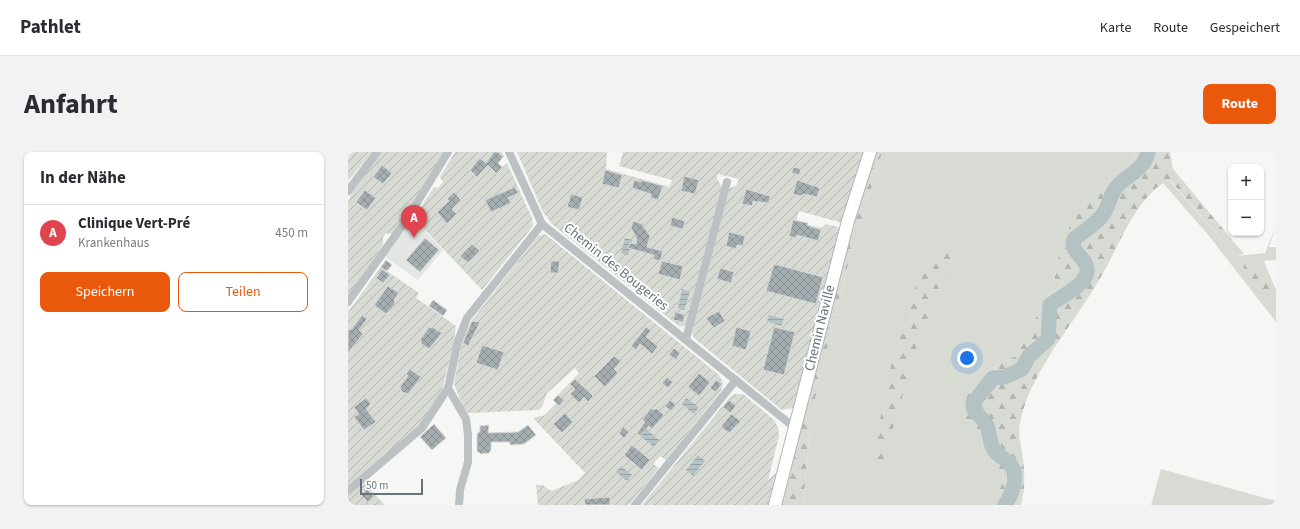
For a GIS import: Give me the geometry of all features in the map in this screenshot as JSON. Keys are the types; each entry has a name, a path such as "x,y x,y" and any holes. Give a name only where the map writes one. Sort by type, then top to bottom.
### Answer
{"street":[{"path":"348,191 377,152"},
{"path":"348,302 407,219 448,152"},
{"name":"Chemin des Bougeries","path":"509,152 542,224 795,428"},
{"name":"Chemin Naville","path":"775,505 848,221 870,152"},
{"path":"686,339 727,182"},
{"path":"348,491 422,428 448,388 458,341 467,318 542,224"},
{"path":"635,505 736,380"},
{"path":"448,388 466,419 468,435 468,462 460,490 459,505"}],"shaded area":[{"path":"410,218 420,226 443,250 418,280 384,256"},
{"path":"625,238 632,240 628,255 621,253"},
{"path":"682,289 690,292 684,310 678,308"},
{"path":"769,315 784,319 781,326 767,321"},
{"path":"686,398 699,407 694,414 682,404"},
{"path":"646,429 659,440 654,447 640,436"},
{"path":"698,455 705,461 693,476 686,470"},
{"path":"621,466 632,475 627,481 616,472"}],"green space":[{"path":"348,152 372,152 349,180 348,179"},
{"path":"381,152 444,152 394,232 390,234 386,233 383,237 383,245 348,296 348,202 351,194"},
{"path":"455,152 502,152 504,156 498,163 503,167 507,163 532,218 533,226 482,290 414,218 434,187 438,188 443,182 440,177"},
{"path":"517,152 607,152 606,169 670,187 672,180 619,166 623,152 863,152 843,223 799,211 796,221 793,221 789,235 796,237 797,234 804,235 807,225 822,228 826,224 838,227 840,230 793,408 782,410 694,338 692,332 729,189 737,185 739,179 718,174 717,179 722,187 686,325 680,327 553,225 543,212"},
{"path":"875,152 882,152 846,272 815,399 808,449 803,505 781,505 866,176"},
{"path":"882,152 1132,152 1136,156 1094,190 1072,224 1061,243 1053,287 1014,357 985,372 974,382 987,453 1004,475 1003,482 993,505 803,505 808,449 815,399 846,272"},
{"path":"1132,152 1170,152 1173,169 1244,254 1236,256 1169,179 1146,198 1130,222 1092,292 1045,363 1027,399 1019,428 1024,477 1021,505 993,505 1003,482 1004,475 987,453 966,418 965,404 967,395 977,378 985,372 1014,357 1053,287 1061,243 1072,223 1094,190 1136,156"},
{"path":"1168,179 1236,256 1265,253 1276,226 1269,247 1276,247 1276,260 1264,261 1276,290 1276,322 1209,236 1163,183"},
{"path":"545,234 719,375 723,383 721,391 666,460 660,456 653,464 659,468 629,505 538,505 536,485 543,485 551,491 579,480 585,473 533,418 545,415 556,404 553,400 579,373 575,368 547,393 542,407 539,410 468,413 463,407 454,384 463,336 472,320 538,236"},
{"path":"933,249 953,256 918,342 882,467 878,466 875,444 892,361 914,291"},
{"path":"1251,260 1260,268 1268,282 1274,297 1276,309 1243,267 1247,261"},
{"path":"381,267 419,293 416,298 456,326 453,347 442,390 421,424 348,487 348,312"},
{"path":"735,394 743,394 773,419 778,427 779,436 768,480 778,471 769,505 642,505 730,397"},
{"path":"1161,469 1276,501 1276,505 1151,505"},
{"path":"364,483 385,505 348,505 348,496"}],"building":[{"path":"494,152 498,152 503,157 498,163 502,167 496,173 488,165 477,177 470,170 480,158 486,163"},
{"path":"382,165 392,173 383,184 373,177"},
{"path":"793,167 801,169 799,175 792,173"},
{"path":"605,170 622,175 619,188 602,184"},
{"path":"684,176 699,180 695,194 681,191"},
{"path":"634,180 641,182 641,180 663,186 658,200 651,198 651,194 632,188"},
{"path":"797,180 820,188 817,197 804,194 800,196 793,194"},
{"path":"515,187 518,193 508,198 511,203 491,212 485,200"},
{"path":"746,189 770,196 769,203 753,201 752,206 742,204"},
{"path":"365,190 376,198 367,210 356,202"},
{"path":"454,192 461,200 452,209 457,214 447,224 437,212 449,201 447,199"},
{"path":"571,194 583,197 579,210 567,207"},
{"path":"672,217 685,221 683,229 670,226"},
{"path":"793,220 808,223 807,225 821,230 818,241 797,235 796,238 789,236"},
{"path":"633,221 642,224 650,236 647,247 663,251 660,261 653,259 654,255 628,248 630,243 636,244 637,239 631,228"},
{"path":"729,232 745,236 743,246 737,245 736,249 726,246"},
{"path":"425,238 439,250 420,272 406,260"},
{"path":"472,244 480,251 468,263 460,256"},
{"path":"386,260 392,265 387,271 381,267"},
{"path":"551,261 560,261 558,273 550,273"},
{"path":"662,261 683,266 680,280 658,274"},
{"path":"774,264 823,277 816,304 766,291"},
{"path":"720,268 734,272 731,283 717,279"},
{"path":"382,269 390,275 383,283 376,278"},
{"path":"388,286 399,293 394,299 395,304 386,314 374,305"},
{"path":"433,300 447,310 443,316 429,306"},
{"path":"719,311 725,321 714,328 706,318"},
{"path":"675,312 685,315 683,322 673,320"},
{"path":"362,315 367,319 359,330 363,334 348,353 348,330 352,329"},
{"path":"472,321 480,322 468,346 463,343"},
{"path":"429,327 432,327 442,333 429,349 420,343 422,342 420,340"},
{"path":"646,327 651,330 646,337 658,346 652,354 640,344 636,350 631,346"},
{"path":"736,327 751,331 746,350 732,346"},
{"path":"774,327 795,332 784,375 763,370"},
{"path":"482,345 504,352 498,370 476,363"},
{"path":"674,348 680,353 676,360 669,354"},
{"path":"614,356 621,361 614,369 618,373 605,387 594,376"},
{"path":"410,369 421,377 408,394 402,392 400,387 408,376 406,374"},
{"path":"699,373 710,382 699,396 688,387"},
{"path":"667,377 673,382 668,388 662,383"},
{"path":"575,379 593,396 588,402 584,397 579,403 570,394 575,389 570,384"},
{"path":"716,380 722,384 716,392 710,388"},
{"path":"558,395 564,400 559,406 553,400"},
{"path":"366,398 371,404 366,409 376,422 364,430 354,417 359,414 354,407"},
{"path":"670,400 676,405 671,411 665,406"},
{"path":"729,400 736,406 730,413 723,407"},
{"path":"651,408 654,410 656,408 664,415 652,429 649,426 640,436 637,433 645,422 642,420"},
{"path":"565,413 573,422 562,433 553,424"},
{"path":"731,414 741,421 729,433 721,427"},
{"path":"434,424 446,438 432,450 420,437"},
{"path":"489,425 488,433 518,432 528,425 536,435 524,444 510,445 510,442 491,442 491,450 489,453 481,454 477,451 477,434 480,431 480,426"},
{"path":"623,427 629,432 624,438 619,434"},
{"path":"632,445 650,460 642,470 624,455"},
{"path":"367,489 373,496 368,502 361,495"},
{"path":"610,497 610,505 585,505 584,499"}],"waterway":[{"path":"1005,505 1014,485 1015,479 1013,469 1010,464 994,450 987,426 974,410 973,403 993,378 1005,377 1022,369 1029,356 1048,339 1050,305 1072,290 1086,277 1087,267 1074,248 1074,239 1101,217 1106,210 1114,191 1120,183 1139,169 1146,159 1148,152"}],"place":[{"name":"Clinique Vert-Pré","path":"414,238"}]}
